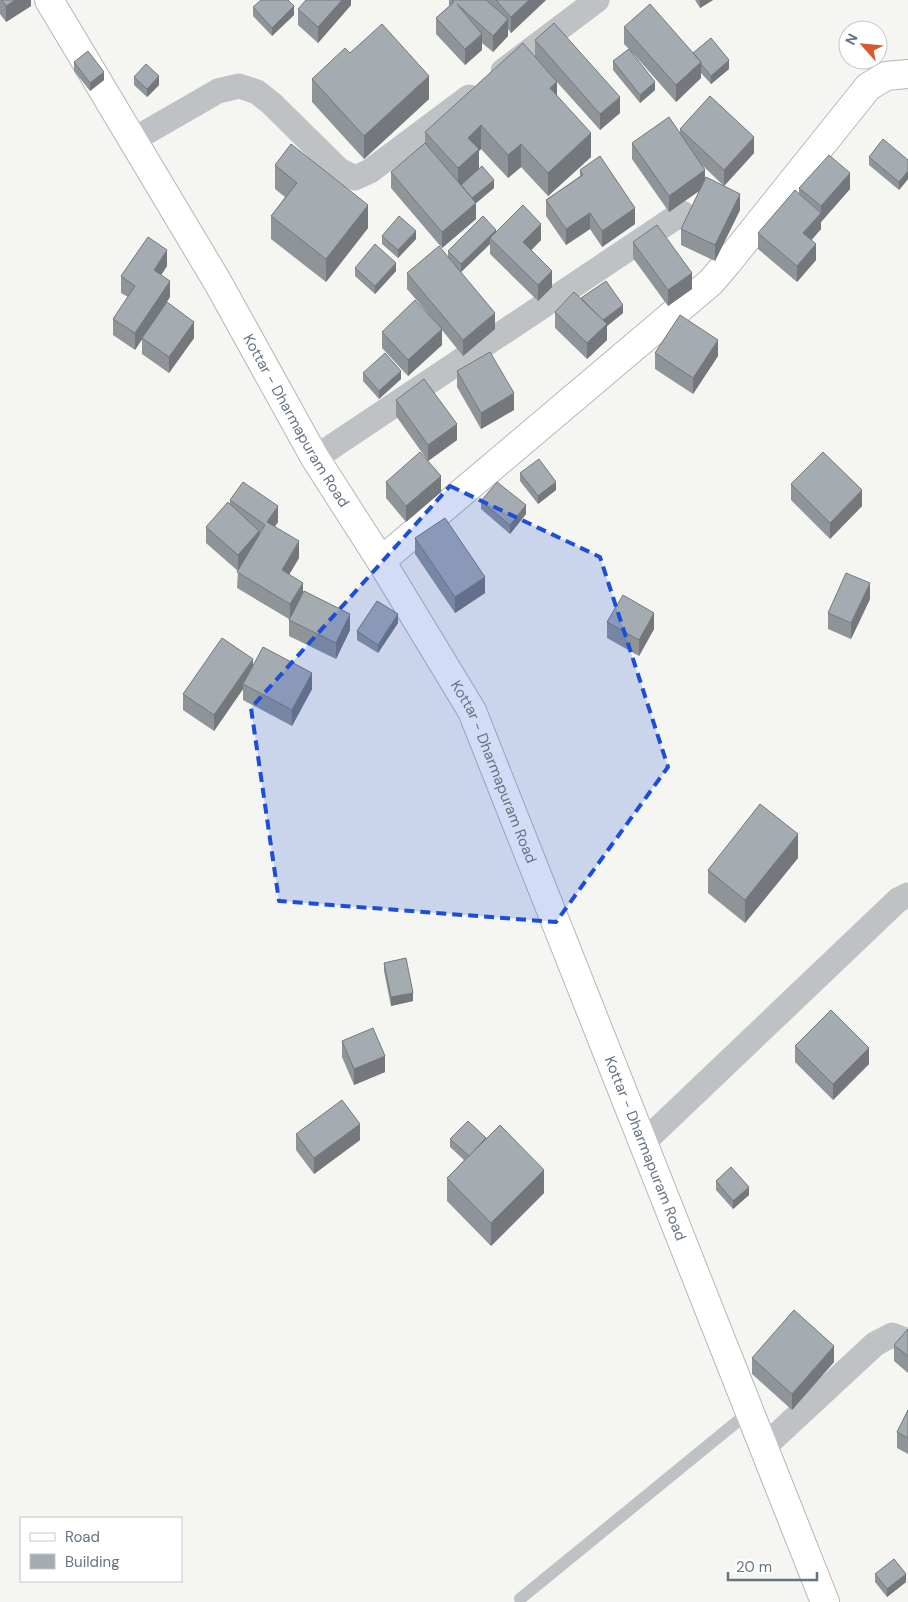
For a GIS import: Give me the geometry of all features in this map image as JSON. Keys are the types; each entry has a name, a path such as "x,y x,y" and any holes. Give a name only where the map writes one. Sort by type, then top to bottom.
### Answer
{"main road":[{"name":"Kottar - Dharmapuram Road","path":"49,0 217,281 315,458 382,561 472,711 825,1602"},
{"path":"382,561 711,282 868,87 886,76 908,74"}],"street":[{"path":"133,140 218,91 240,86 257,92 271,103 339,170 356,178 370,171 588,3"},
{"path":"315,458 682,213"},
{"path":"644,1143 898,900 908,895"},
{"path":"764,1447 875,1344 892,1335 908,1341"}],"lane":[{"path":"520,1599 749,1412"}],"highlighted area":[{"path":"450,486 600,557 668,767 556,922 279,901 251,708"}],"building":[{"path":"2,0 15,0 6,6"},
{"path":"261,0 288,0 294,6 272,28 253,7"},
{"path":"306,0 342,0 318,27 298,9"},
{"path":"452,0 486,0 508,19 493,36 457,4 482,34 465,49 436,18 454,2"},
{"path":"496,0 529,0 511,17"},
{"path":"650,4 701,62 676,85 624,27"},
{"path":"554,23 620,97 600,114 535,40"},
{"path":"382,24 429,76 364,136 312,79 345,48 350,53"},
{"path":"711,38 729,60 711,76 693,53"},
{"path":"523,43 557,82 550,88 591,133 548,173 521,144 508,155 481,125 468,138 479,149 458,168 425,132"},
{"path":"629,49 655,82 640,95 613,61"},
{"path":"88,51 104,72 90,83 74,62"},
{"path":"146,64 159,76 147,89 134,77"},
{"path":"710,96 754,137 724,170 680,129"},
{"path":"669,117 705,170 669,196 632,143"},
{"path":"883,139 908,160 908,171 899,182 869,157"},
{"path":"425,143 476,203 442,232 391,172"},
{"path":"291,144 368,205 326,259 271,216 297,183 275,165"},
{"path":"829,155 850,173 821,206 799,188"},
{"path":"600,156 635,208 602,231 590,213 566,229 546,200 583,175 580,170"},
{"path":"482,166 494,180 472,198 461,185"},
{"path":"706,177 740,194 715,245 681,229"},
{"path":"795,190 821,213 803,233 816,244 797,266 758,233"},
{"path":"523,205 541,224 523,242 552,271 538,285 490,238"},
{"path":"399,216 416,231 398,250 382,236"},
{"path":"483,216 496,230 461,264 448,251"},
{"path":"657,225 692,273 668,290 633,242"},
{"path":"148,237 167,250 154,270 170,281 135,333 113,319 135,286 121,276"},
{"path":"375,244 396,263 375,286 355,268"},
{"path":"439,246 495,313 463,340 407,273"},
{"path":"606,281 623,305 603,320 581,298"},
{"path":"574,292 607,324 587,343 555,312"},
{"path":"415,300 442,329 408,360 382,332"},
{"path":"167,302 194,322 169,357 142,338"},
{"path":"680,315 718,340 693,378 655,353"},
{"path":"490,352 514,393 481,413 457,371"},
{"path":"385,353 401,371 379,391 363,373"},
{"path":"424,379 457,424 428,445 396,400"},
{"path":"420,452 441,476 406,506 386,482"},
{"path":"823,452 862,490 830,523 791,484"},
{"path":"539,459 556,482 538,496 520,473"},
{"path":"243,482 278,506 267,522 299,541 282,570 303,583 290,604 237,572 265,525 230,500"},
{"path":"497,482 526,505 510,525 481,501"},
{"path":"228,502 259,531 238,555 206,527"},
{"path":"445,518 485,577 455,597 415,538"},
{"path":"846,573 870,583 851,623 828,613"},
{"path":"304,591 350,614 336,643 289,620"},
{"path":"623,595 654,613 639,640 607,622"},
{"path":"377,601 398,614 378,645 357,631"},
{"path":"222,638 253,659 214,715 183,694"},
{"path":"263,647 312,673 292,710 243,684"},
{"path":"760,804 798,834 745,900 708,870"},
{"path":"406,958 413,993 391,997 384,963"},
{"path":"831,1010 869,1048 833,1084 795,1046"},
{"path":"373,1028 385,1056 354,1069 342,1041"},
{"path":"342,1100 360,1124 314,1158 296,1134"},
{"path":"468,1121 486,1138 469,1156 450,1139"},
{"path":"500,1125 544,1170 491,1223 447,1178"},
{"path":"731,1167 749,1187 733,1201 716,1181"},
{"path":"794,1310 834,1346 792,1394 752,1358"},
{"path":"908,1329 908,1356 894,1345"},
{"path":"908,1410 908,1438 897,1432"},
{"path":"894,1559 906,1574 887,1589 875,1574"}]}
